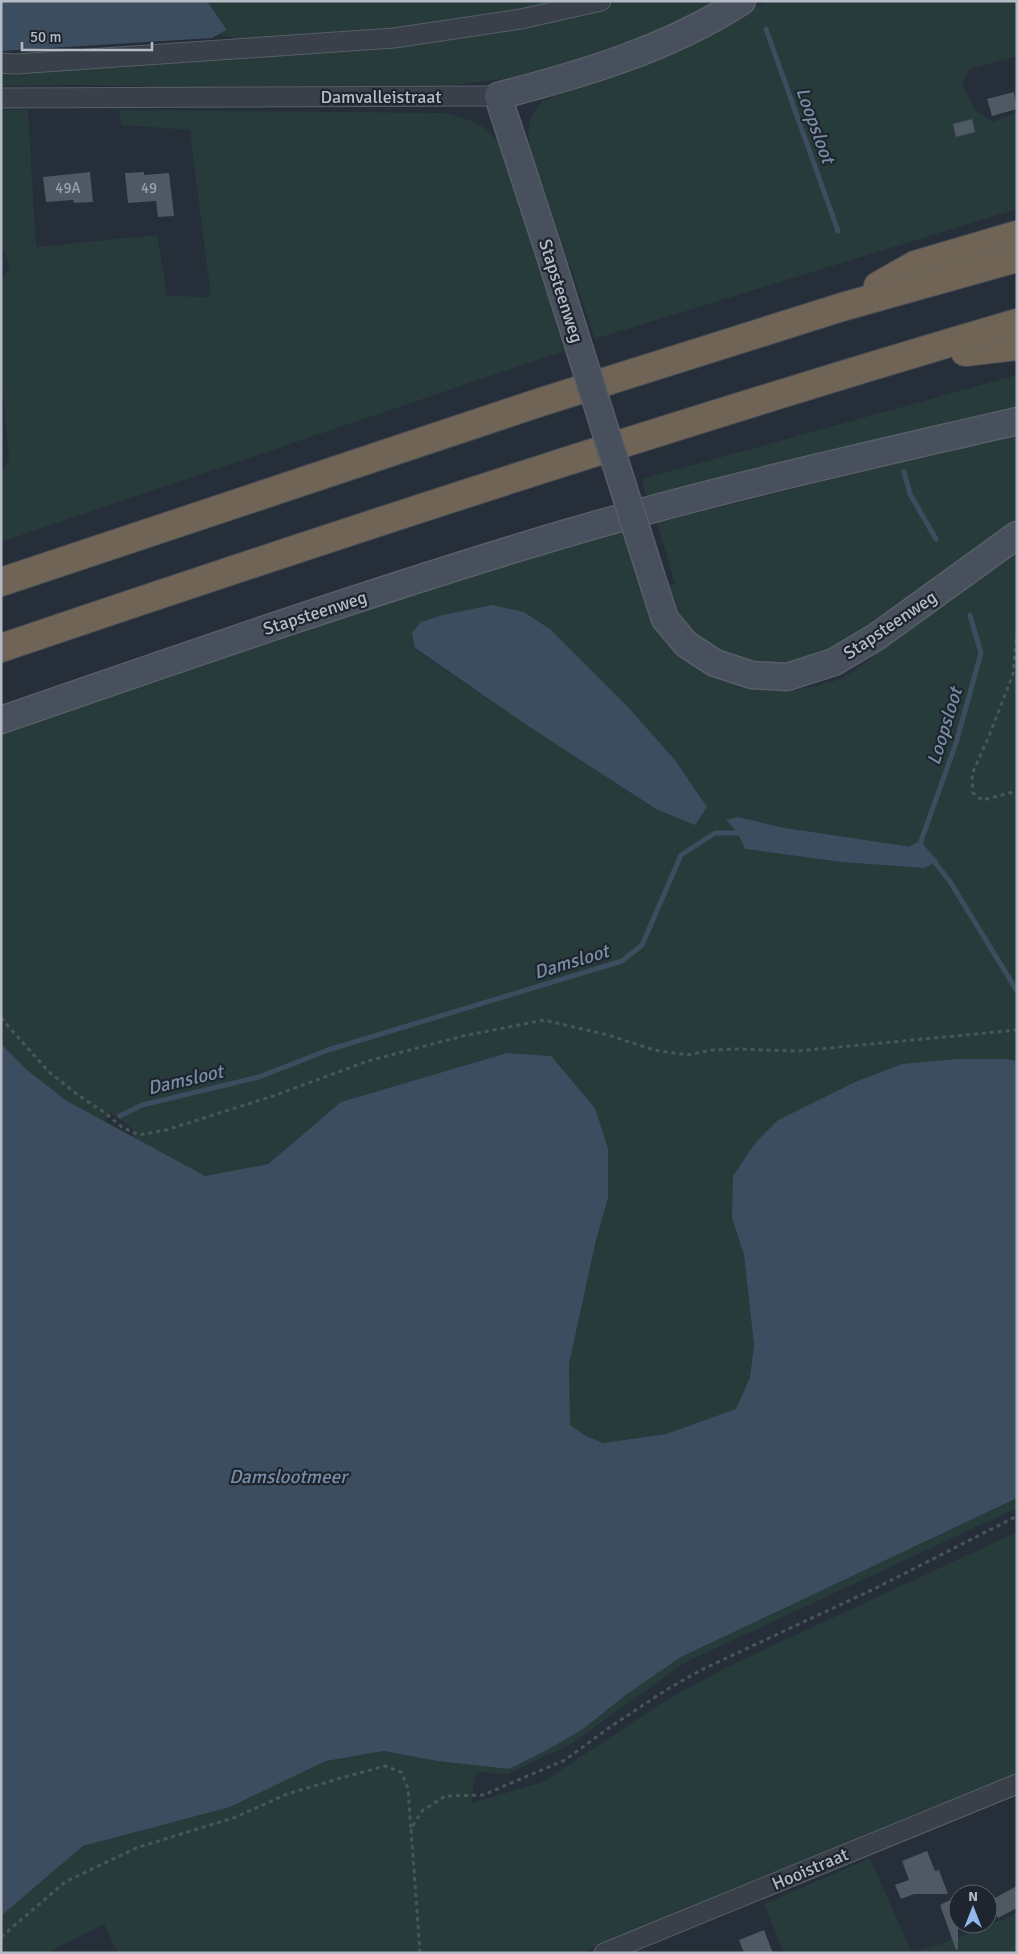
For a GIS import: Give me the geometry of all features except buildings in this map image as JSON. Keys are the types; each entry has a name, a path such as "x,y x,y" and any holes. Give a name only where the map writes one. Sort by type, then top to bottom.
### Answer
{"highway":[{"path":"842,307 914,265 1017,235"},
{"path":"1,582 541,402 842,307 1017,258"},
{"path":"1,648 429,506 884,362 1017,323"},
{"path":"884,362 1017,346"}],"street":[{"path":"1,63 16,64 394,38 521,19 601,1"},
{"name":"Damvalleistraat","path":"1,98 498,96 556,81 666,42 722,14 742,1"},
{"name":"Stapsteenweg","path":"498,96 665,620 686,644 715,663 752,675 787,677 834,662 876,638 1017,535"},
{"name":"Stapsteenweg","path":"1,720 252,633 558,536 757,482 1017,421"},
{"name":"Hooistraat","path":"604,1953 1017,1784"}],"path":[{"path":"1017,632 1012,674 989,736 972,774 973,793 982,800 1017,791"},
{"path":"1,1018 49,1072 78,1095 108,1114 122,1127 139,1134 166,1130 273,1096 368,1062 463,1036 544,1020 608,1035 654,1050 688,1054 735,1049 798,1051 1017,1030"},
{"path":"411,1829 422,1812 445,1796 483,1795 565,1760 610,1727 666,1690 701,1670 876,1588 1017,1516"},
{"path":"1,1937 65,1882 136,1848 236,1817 287,1794 384,1766 401,1772 408,1788 420,1953"}],"shaded area":[{"path":"207,1 578,1 401,30 264,41 219,36 227,29"},
{"path":"619,1 721,1 630,45 568,65 515,77 441,87 208,88 78,85 1,86 1,68 579,12"},
{"path":"767,1 1017,1 1017,56 969,69 962,83 975,110 993,122 1017,112 1017,209 595,339 529,146 528,132 532,116 543,101 660,57"},
{"path":"1,110 28,110 36,247 157,235 167,296 211,297 190,130 122,125 119,110 445,113 472,121 485,128 499,142 515,183 564,351 1,542 1,473 9,459 1,372 1,281 10,268 1,242"},
{"path":"1017,375 1017,411 648,503 642,479"},
{"path":"1017,433 1017,523 836,649 784,664 752,662 719,651 701,639 679,617 673,607 668,587 675,584 657,523"},
{"path":"623,530 648,605 703,671 735,684 765,690 795,690 841,679 1017,552 1017,1061 1006,1059 957,1059 902,1064 855,1082 778,1120 756,1142 732,1218 744,1255 754,1345 750,1377 736,1409 666,1434 603,1443 586,1436 570,1425 569,1364 596,1240 608,1198 595,1108 551,1056 507,1053 341,1102 268,1164 204,1176 130,1136 135,1131 110,1112 105,1122 67,1101 27,1070 1,1044 1,728 352,611","holes":["524,612 550,629 628,707 675,760 707,807 656,809 531,728 415,649","738,817 779,827 925,849 939,861 924,868 841,862 745,849 737,832 727,821"]},
{"path":"1017,1498 1017,1508 686,1662 571,1744 508,1774 476,1772 471,1803 543,1782 665,1701 725,1668 1017,1532 1017,1776 917,1813 580,1953 118,1953 104,1924 46,1953 1,1953 1,1916 83,1846 230,1807 326,1761 384,1751 437,1761 509,1769 583,1729 627,1694 681,1657"},
{"path":"870,1858 912,1953 784,1953 764,1904"},
{"path":"1017,1913 1017,1953 912,1953 968,1934 998,1934 998,1921"}],"water":[{"path":"1,1 207,1 227,30 212,38 1,51"},
{"path":"492,605 524,612 550,629 628,707 675,760 707,807 695,825 656,809 531,728 415,648 412,633 421,622 443,615"},
{"path":"738,817 779,827 925,849 939,861 924,868 841,862 745,849 737,832 726,820"},
{"name":"Damslootmeer","path":"1,1044 27,1070 67,1101 205,1176 268,1164 341,1102 507,1053 551,1056 595,1108 608,1149 608,1198 596,1240 569,1364 570,1425 586,1436 603,1443 666,1434 736,1409 750,1377 754,1345 744,1255 732,1218 733,1176 756,1142 778,1120 855,1082 902,1064 957,1059 1006,1059 1017,1061 1017,1498 681,1657 627,1694 583,1729 509,1769 437,1761 384,1751 326,1761 230,1807 83,1846 1,1916"}],"waterway":[{"name":"Loopsloot","path":"766,29 838,231"},
{"name":"Loopsloot","path":"904,472 910,494 936,539"},
{"name":"Loopsloot","path":"920,844 956,743 981,653 970,615"},
{"name":"Damsloot","path":"120,1116 142,1105 259,1077 328,1050 622,961 642,945 681,855 715,833 744,833"},
{"name":"Damsloot","path":"906,851 920,844 949,880 1017,991"}]}
